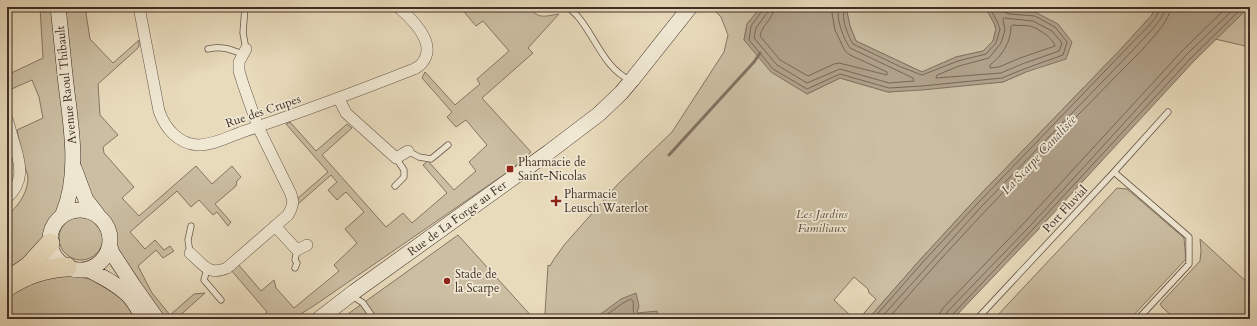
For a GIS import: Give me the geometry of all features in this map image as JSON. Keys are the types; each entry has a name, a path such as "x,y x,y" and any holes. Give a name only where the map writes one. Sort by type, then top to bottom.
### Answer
{"highway":[{"path":"7,280 29,266 50,244"},
{"path":"7,287 16,281 35,273 49,269 67,267"}],"main road":[{"name":"Avenue Raoul Thibault","path":"58,7 71,122 73,163"},
{"name":"Rue de La Forge au Fer","path":"337,304 599,114 621,93 690,7"},
{"path":"73,163 86,200 97,214"},
{"path":"63,214 80,209 92,211 101,217 107,226 110,236 110,247 108,253 99,263 88,269 77,270 67,267 55,257 50,244 50,234 66,207 73,163"},
{"path":"110,247 112,253 157,319"},
{"path":"88,269 120,288 128,295 144,319"},
{"path":"312,319 337,304"},
{"path":"319,319 337,304"}],"street":[{"name":"Rue des Crupes","path":"139,7 162,120 167,128 178,138 198,145 207,144 339,99 414,69 422,63 426,54 427,44 421,32 398,7"},
{"path":"190,254 207,269 212,272 218,272 227,268 288,215 292,209 293,202 291,194 258,127 239,71 239,62 245,51"},
{"path":"339,99 346,113 396,158 408,151"},
{"path":"7,119 19,162 20,171 15,187 7,198"},
{"path":"275,226 297,250 308,245"}],"lane":[{"path":"208,49 218,47 245,51 243,33 245,7"},
{"path":"568,7 580,18 601,52 610,63 626,78 632,80"},
{"name":"Port Fluvial","path":"977,319 1168,112"},
{"path":"408,151 431,159 448,145"},
{"path":"395,186 404,177 404,170 396,158"},
{"path":"1114,172 1189,236 1189,264 1138,319"},
{"path":"190,254 188,240 191,226"},
{"path":"295,268 297,263 297,250"},
{"path":"207,269 204,280 221,300"},
{"path":"354,292 357,299 363,303 374,319"}],"green space":[{"path":"40,7 54,7 58,41 67,167 61,207 46,224 43,237 7,280 7,215 21,200 27,187 28,180 17,130 43,118 39,97 32,80 7,91 7,75 43,58"},
{"path":"63,7 85,7 90,39 113,63 139,40 138,48 98,84 100,115 118,135 103,147 104,153 134,187 122,198 139,216 196,166 212,184 232,166 241,177 237,181 236,186 215,204 231,222 228,226 217,212 213,215 199,200 191,207 177,191 130,232 145,249 155,240 164,250 170,246 174,251 163,258 156,250 138,266 152,293 170,315 194,294 205,293 176,319 161,319 115,246 115,228 111,221 91,202 82,173 78,149"},
{"path":"460,7 529,7 536,14 542,16 559,14 528,48 533,53 482,98 531,152 502,176 293,319 260,319 267,312 231,270 238,264 261,291 274,280 276,288 294,308 339,271 334,265 357,243 345,229 364,212 346,192 337,200 328,190 337,182 331,175 298,204 297,199 328,172 286,124 290,122 316,151 347,124 352,128 322,155 386,227 403,213 412,223 447,193 423,165 428,161 454,190 476,171 469,162 487,145 466,120 456,127 447,117 452,112 422,78 425,72 455,105 480,84 477,79 509,51 483,21 476,26"},
{"name":"Les Jardins Familiaux","path":"711,7 761,7 747,24 744,40 807,94 840,78 888,92 1003,82 1026,72 1035,12 1009,10 1000,7 1157,7 1151,16 1120,50 974,201 868,319 859,319 876,299 869,293 868,289 854,277 834,300 854,319 543,319 545,313 548,265 550,266 565,244 618,184 672,132 724,52 728,35 721,17"},
{"path":"851,7 985,7 996,29 993,41 983,51 956,57 922,72 856,41 850,26 847,12"},
{"path":"1249,7 1250,47 1215,39"},
{"path":"1117,188 1127,189 1184,238 1186,259 1130,319 994,319"},
{"path":"77,216 85,216 90,217 97,222 102,229 102,247 97,254 90,259 77,260 69,257 62,250 59,242 59,234 62,226 69,219"},
{"name":"Stade de la Scarpe","path":"458,235 534,319 341,319"},
{"path":"1200,239 1250,285 1250,319 1175,319 1160,304 1200,261"},
{"path":"62,274 97,281 118,296 136,319 7,319 7,295 15,289"}],"water":[{"path":"761,7 851,7 847,12 850,26 856,41 922,72 956,57 983,51 993,41 996,29 985,7 1000,7 1009,10 1035,12 1058,24 1072,42 1066,59 1026,72 1003,82 888,92 840,78 807,94 771,72 744,40 747,24"},
{"name":"La Scarpe Canalisée","path":"1157,7 1249,7 1194,61 1036,232 953,319 868,319 974,201 1120,50 1151,16"},
{"path":"636,293 639,306 637,313 657,311 659,319 594,319 621,299"}],"waterway":[{"path":"669,155 754,62 760,53"}],"place":[{"name":"Pharmacie de Saint-Nicolas","path":"510,169"},
{"name":"Pharmacie Leusch Waterlot","path":"556,201"},
{"name":"Stade de la Scarpe","path":"447,281"}]}
